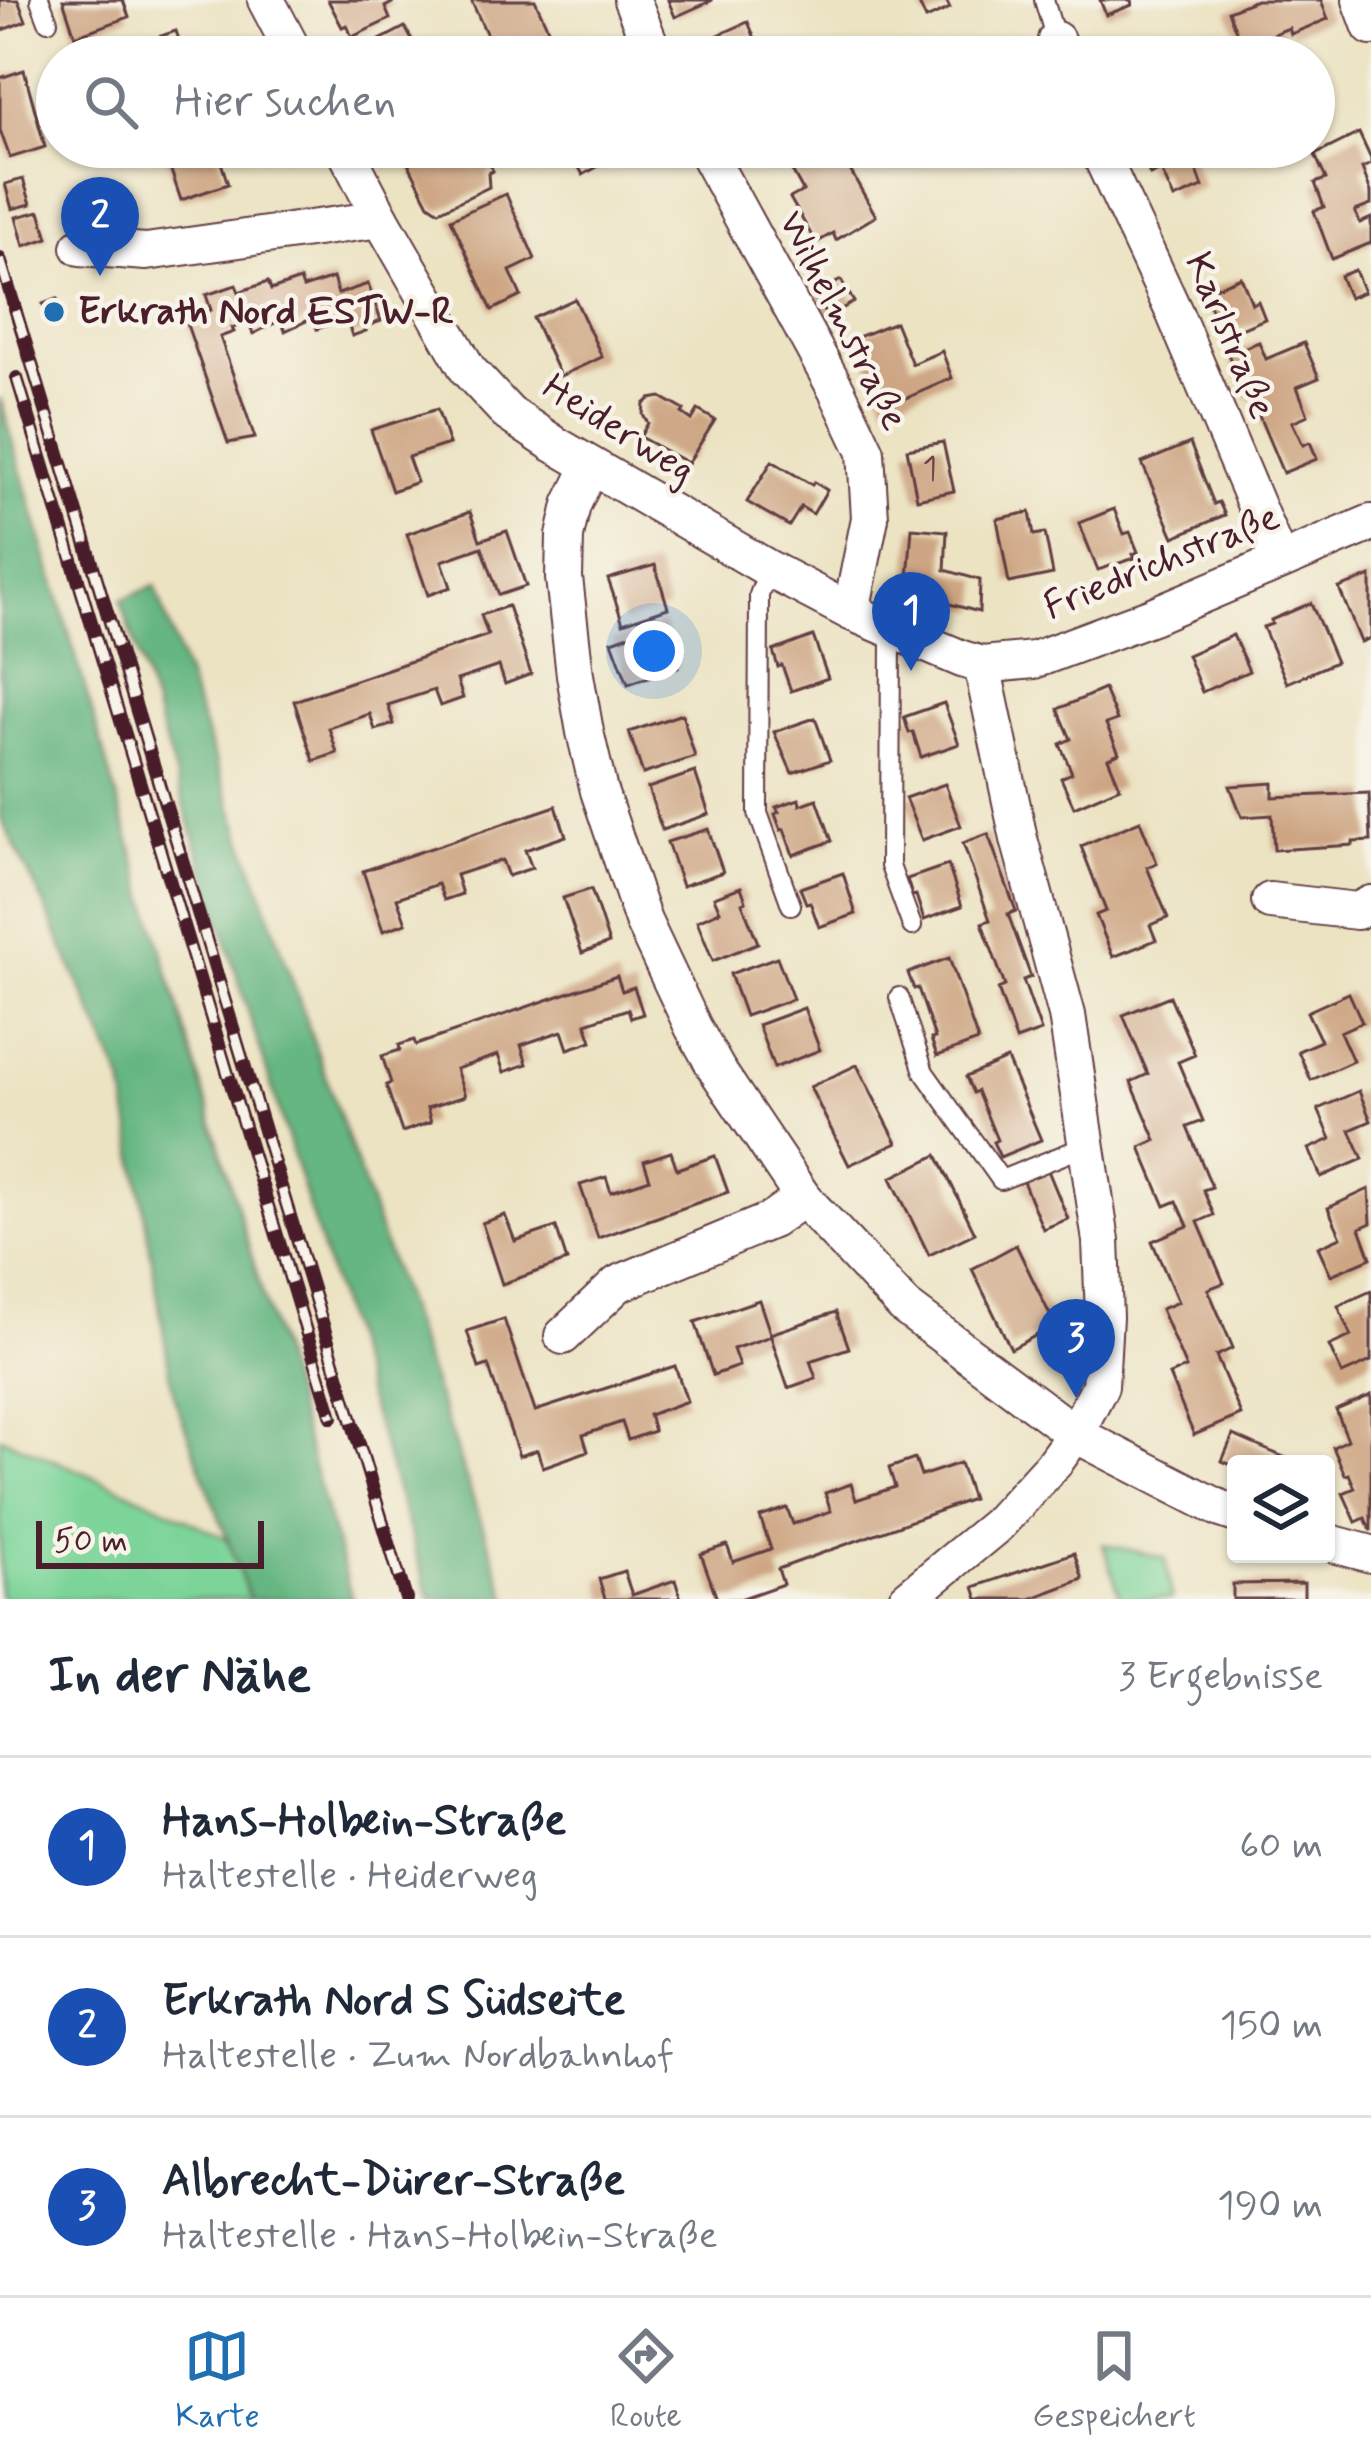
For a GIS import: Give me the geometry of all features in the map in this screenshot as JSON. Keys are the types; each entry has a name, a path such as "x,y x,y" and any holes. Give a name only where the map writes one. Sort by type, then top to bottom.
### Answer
{"street":[{"path":"266,0 285,36"},
{"path":"632,0 646,36"},
{"path":"1360,0 1371,28"},
{"name":"Heiderweg","path":"355,168 468,370 509,414 769,569 851,612 982,665"},
{"name":"Wilhelmstraße","path":"715,168 866,452 870,518 851,612"},
{"name":"Karlstraße","path":"1107,168 1174,312 1279,560"},
{"path":"80,247 146,252 381,219"},
{"path":"591,466 572,505 564,578 575,675 599,790 643,921 693,1027 745,1115 803,1198 905,1307 1076,1434 1227,1511"},
{"name":"Friedrichstraße","path":"982,665 1034,660 1152,616 1371,523"},
{"path":"907,1599 998,1524 1054,1463 1076,1434 1100,1386 1101,1241 1088,1145 1066,1015 1019,839 982,665"},
{"path":"1270,902 1358,911 1371,904"},
{"path":"563,1336 618,1284 772,1220 803,1198"},
{"path":"1335,1544 1371,1554"}],"lane":[{"path":"40,0 47,21"},
{"path":"1044,0 1054,36"},
{"path":"769,569 759,595 758,813 791,905"},
{"path":"891,629 890,866 912,926"},
{"path":"898,997 924,1072 1001,1180 1088,1145"}],"green space":[{"path":"0,398 352,1599 250,1599 174,1397 123,1082 0,817"},
{"path":"155,586 508,1599 430,1599 121,600"},
{"path":"0,1437 227,1539 250,1599 5,1599 0,1595"},
{"path":"1103,1544 1165,1558 1172,1599 1121,1599"}],"building":[{"path":"0,0 18,0 26,21 0,31"},
{"path":"63,0 123,0 129,17 75,36"},
{"path":"328,0 392,3 385,7 390,19 354,36 347,25 342,27"},
{"path":"471,0 535,0 551,36 487,36"},
{"path":"668,0 713,0 675,17"},
{"path":"917,0 946,0 950,8 926,19"},
{"path":"1100,0 1131,0 1132,5 1106,15"},
{"path":"1256,0 1321,0 1328,19 1291,34 1289,28 1268,36 1238,36 1228,11"},
{"path":"748,22 754,36 716,36"},
{"path":"405,27 410,36 388,36"},
{"path":"24,70 36,114 36,150 10,158 0,130 0,78"},
{"path":"1359,133 1371,159 1362,168 1371,205 1355,211 1360,223 1371,218 1371,243 1332,259 1314,211 1324,207 1315,183 1326,179 1321,168 1335,168 1335,145"},
{"path":"170,168 223,168 228,184 181,200"},
{"path":"411,168 492,168 489,187 439,211 429,204"},
{"path":"790,168 849,168 876,216 836,240 833,233 816,243 790,198 803,191"},
{"path":"1147,168 1196,168 1203,187 1174,199 1161,170 1150,175"},
{"path":"23,179 31,204 12,209 5,184"},
{"path":"506,194 535,259 510,271 521,296 492,310 451,219"},
{"path":"40,211 48,238 24,246 16,217"},
{"path":"1355,270 1364,292 1349,298 1340,276"},
{"path":"1241,277 1252,304 1258,301 1265,319 1222,337 1204,292"},
{"path":"333,278 338,294 368,284 381,321 352,336 345,314 317,329 313,318 285,331 281,320 253,334 249,322 220,337 255,438 228,443 185,319 211,310 206,295 236,285 239,292 268,282 271,290 300,280 303,288"},
{"path":"841,280 854,302 827,317 814,295"},
{"name":"Erkrath Nord ESTW-R","path":"57,299 64,319 50,324 43,304"},
{"path":"575,299 602,357 560,376 533,318"},
{"path":"895,322 912,364 942,351 952,378 886,407 858,337"},
{"path":"1259,342 1266,359 1304,343 1319,378 1297,387 1308,415 1292,422 1303,445 1310,442 1317,459 1283,473 1228,354"},
{"path":"661,397 692,420 698,410 715,420 688,463 640,437 648,423 644,404"},
{"path":"437,409 449,444 408,457 417,482 392,491 371,430"},
{"path":"943,442 954,491 917,499 907,449"},
{"path":"1190,443 1214,504 1219,502 1225,515 1174,537 1142,463"},
{"path":"772,461 827,490 813,514 801,507 789,526 747,502"},
{"path":"1114,509 1138,552 1135,558 1098,570 1079,523"},
{"path":"470,512 480,540 507,531 526,586 499,595 482,547 442,561 451,587 428,595 407,534"},
{"path":"1030,512 1034,535 1045,533 1053,574 1009,583 997,519"},
{"path":"912,528 947,531 945,570 980,580 979,612 928,598 930,593 907,591"},
{"path":"655,565 668,608 623,623 608,579"},
{"path":"1371,576 1371,638 1361,642 1339,588"},
{"path":"1311,603 1336,662 1287,683 1263,627"},
{"path":"508,606 531,674 505,684 499,666 457,680 463,698 440,706 434,690 388,705 394,724 375,730 370,714 329,728 337,753 314,761 294,701 488,635 481,615"},
{"path":"663,623 678,667 628,684 612,641"},
{"path":"1233,635 1249,671 1202,692 1187,655"},
{"path":"813,636 828,678 791,691 773,651"},
{"path":"1104,689 1117,720 1106,724 1119,753 1108,758 1120,787 1074,807 1061,778 1072,773 1060,744 1071,739 1058,709"},
{"path":"944,703 959,744 921,757 904,717"},
{"path":"682,714 695,757 643,774 629,732"},
{"path":"815,718 830,760 792,773 774,732"},
{"path":"695,772 709,814 662,830 648,788"},
{"path":"1273,783 1273,797 1369,793 1371,841 1274,850 1272,815 1242,817 1230,786"},
{"path":"945,784 961,826 922,840 905,798"},
{"path":"799,799 800,805 817,799 832,841 793,855 775,814 779,812 776,807"},
{"path":"556,806 566,836 525,850 532,868 508,876 502,860 456,875 462,894 444,900 438,884 397,898 406,923 383,931 363,871"},
{"path":"1140,821 1157,863 1147,867 1168,918 1150,925 1156,940 1113,957 1096,915 1106,911 1081,846"},
{"path":"708,829 723,872 682,886 667,842"},
{"path":"988,834 1016,911 1008,914 1031,977 1023,980 1041,1031 1016,1040 998,989 1005,986 982,923 990,920 963,843"},
{"path":"948,865 962,906 924,920 907,879"},
{"path":"843,873 856,914 819,927 800,888"},
{"path":"741,887 746,901 742,903 758,943 713,961 697,921 720,911 714,897"},
{"path":"591,889 609,943 582,953 563,898"},
{"path":"777,957 793,999 745,1016 730,974"},
{"path":"949,958 978,1041 937,1056 918,988 914,989 908,973"},
{"path":"617,976 622,991 634,987 643,1014 631,1018 628,1009 586,1023 592,1041 568,1049 562,1031 521,1045 527,1064 504,1072 498,1055 456,1069 465,1096 427,1108 431,1122 402,1132 382,1056 400,1050 399,1045 414,1040 416,1045"},
{"path":"1349,993 1362,1022 1340,1032 1353,1061 1311,1080 1298,1051 1321,1041 1307,1012"},
{"path":"1170,996 1195,1055 1178,1062 1203,1121 1187,1127 1212,1187 1203,1190 1214,1215 1198,1222 1224,1283 1208,1289 1233,1348 1216,1356 1241,1415 1194,1435 1169,1375 1186,1368 1161,1309 1178,1302 1152,1241 1188,1226 1177,1201 1165,1206 1140,1147 1156,1140 1131,1082 1148,1074 1123,1015"},
{"path":"804,1008 820,1050 774,1068 758,1025"},
{"path":"1007,1059 1041,1140 1000,1157 977,1091 973,1093 966,1077"},
{"path":"857,1065 897,1143 849,1165 810,1087"},
{"path":"1359,1091 1371,1121 1350,1130 1363,1159 1321,1177 1309,1149 1331,1139 1318,1109"},
{"path":"671,1152 677,1169 715,1156 728,1192 598,1238 580,1185 606,1177 611,1192 650,1179 644,1161"},
{"path":"937,1155 975,1233 929,1255 891,1178"},
{"path":"1047,1168 1068,1219 1043,1229 1022,1179"},
{"path":"1369,1189 1371,1223 1360,1228 1371,1258 1331,1275 1318,1247 1341,1237 1328,1208"},
{"path":"505,1215 515,1241 556,1227 567,1261 502,1284 482,1223"},
{"path":"1016,1245 1055,1325 1011,1349 972,1269"},
{"path":"1371,1291 1371,1361 1342,1374 1329,1346 1351,1336 1338,1306"},
{"path":"759,1300 771,1336 733,1349 739,1366 713,1375 695,1322"},
{"path":"836,1312 849,1348 810,1361 816,1378 788,1388 770,1334"},
{"path":"504,1319 535,1411 675,1366 687,1401 649,1415 654,1431 628,1440 622,1422 583,1435 588,1451 543,1467 537,1450 519,1456 488,1365 479,1368 467,1331"},
{"path":"1371,1395 1371,1531 1365,1518 1356,1522 1343,1493 1355,1488 1333,1447 1348,1440 1336,1410"},
{"path":"1233,1435 1279,1455 1227,1455 1227,1463 1222,1461"},
{"path":"915,1459 921,1476 960,1463 972,1499 778,1569 783,1584 740,1599 717,1599 701,1554 727,1545 733,1562 771,1549 760,1517 787,1508 793,1524 831,1511 825,1493 851,1484 856,1500 895,1487 889,1468"},
{"path":"1074,1553 1083,1579 1030,1599 978,1599 974,1587"},
{"path":"624,1571 632,1595 675,1580 681,1599 605,1599 599,1579"},
{"path":"1304,1583 1304,1599 1233,1599 1233,1584"}],"railway":[{"path":"0,259 406,1599"},
{"path":"17,378 332,1417"}],"place":[{"name":"Erkrath Nord S Südseite","path":"100,276"},
{"name":"Erkrath Nord ESTW-R","path":"54,312"},
{"name":"Hans-Holbein-Straße","path":"911,671"},
{"name":"Albrecht-Dürer-Straße","path":"1076,1398"}]}
